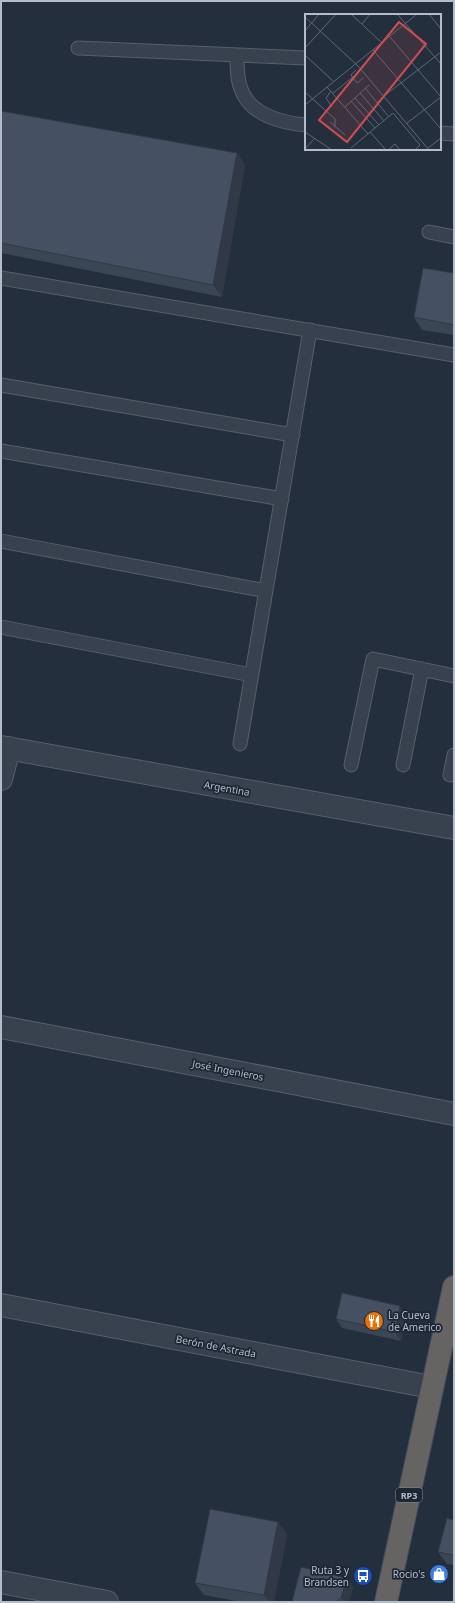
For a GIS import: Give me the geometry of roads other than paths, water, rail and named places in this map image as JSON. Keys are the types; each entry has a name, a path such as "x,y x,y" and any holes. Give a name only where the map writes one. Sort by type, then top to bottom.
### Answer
{"highway":[{"name":"RP3","path":"386,1602 431,1387 454,1287"}],"street":[{"path":"1,779 5,748"},
{"name":"Argentina","path":"5,748 454,828"},
{"name":"José Ingenieros","path":"1,1027 454,1114"},
{"name":"Berón de Astrada","path":"1,1305 431,1387"},
{"path":"1,1582 107,1602"}],"lane":[{"path":"78,48 305,58"},
{"path":"237,55 237,72 241,90 251,105 272,119 305,125"},
{"path":"441,133 454,134"},
{"path":"429,232 454,237"},
{"path":"1,278 454,355"},
{"path":"240,744 310,330"},
{"path":"1,385 293,435"},
{"path":"1,451 282,499"},
{"path":"1,541 266,591"},
{"path":"1,627 252,675"},
{"path":"352,765 373,659 454,676"},
{"path":"403,765 422,669"},
{"path":"450,774 454,754"}],"place":[{"name":"La Cueva de Americo","path":"374,1321"},
{"name":"Rocio's","path":"439,1574"},
{"name":"Ruta 3 y Brandsen","path":"363,1576"}]}
